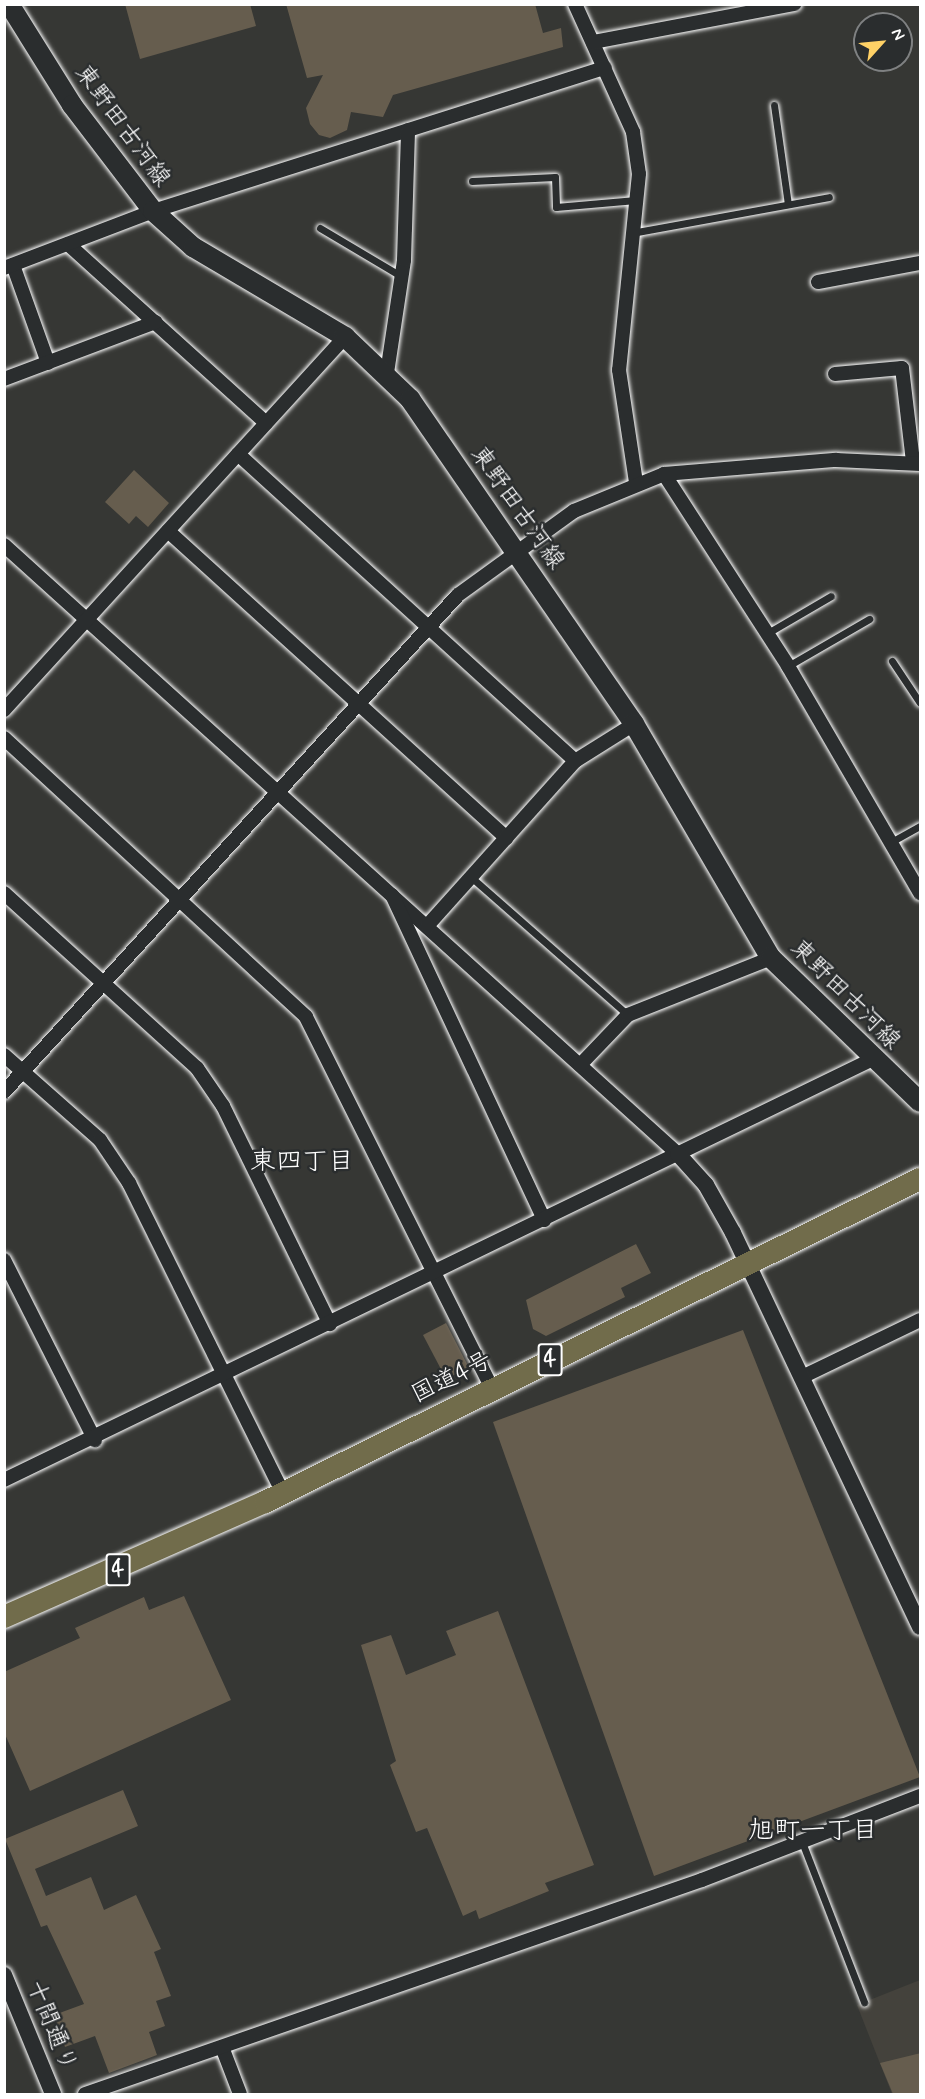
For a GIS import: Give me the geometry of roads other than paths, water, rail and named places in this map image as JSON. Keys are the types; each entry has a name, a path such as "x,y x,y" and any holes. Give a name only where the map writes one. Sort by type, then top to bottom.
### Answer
{"highway":[{"name":"国道4号","path":"4,1617 283,1493 921,1179"}],"main road":[{"name":"東野田古河線","path":"9,4 78,115 153,211 193,247 345,337 387,373 517,553 634,724 771,958 873,1059 917,1094"}],"street":[{"path":"575,4 633,132 637,232 619,370 636,482"},
{"path":"593,42 794,4"},
{"path":"48,363 9,267 153,211 605,68"},
{"path":"387,373 401,276 408,130"},
{"path":"68,244 266,423"},
{"path":"818,282 921,263"},
{"path":"4,379 156,322"},
{"path":"4,710 345,337"},
{"path":"4,1092 458,595 574,511 636,482 664,474 836,460 917,463 902,368 835,374"},
{"path":"238,454 575,761"},
{"path":"664,474 788,666 921,893"},
{"path":"168,531 507,838"},
{"path":"4,545 678,1154 706,1185 748,1263 921,1627"},
{"path":"427,926 575,761 634,724"},
{"path":"4,738 181,898 306,1017 492,1389"},
{"path":"4,893 103,982 211,1087 330,1324"},
{"path":"391,893 544,1220"},
{"path":"580,1065 628,1015 771,958"},
{"path":"4,1055 100,1140 129,1183 283,1493"},
{"path":"4,1480 95,1440 873,1059"},
{"path":"4,1260 95,1440"},
{"path":"801,1377 921,1320"},
{"path":"85,2094 702,1880 801,1839 921,1796"},
{"name":"十間通り","path":"6,1980 53,2094"},
{"path":"222,2047 240,2094"}],"lane":[{"path":"774,105 788,204"},
{"path":"472,181 555,177 556,207 636,200"},
{"path":"637,232 829,197"},
{"path":"320,228 401,276"},
{"path":"766,634 831,596"},
{"path":"788,666 869,619"},
{"path":"892,661 921,703"},
{"path":"891,842 921,826"},
{"path":"472,878 628,1015"},
{"path":"801,1839 864,2002"}],"district":[{"name":"東四丁目","path":"302,1163"},
{"name":"旭町一丁目","path":"813,1832"}]}
